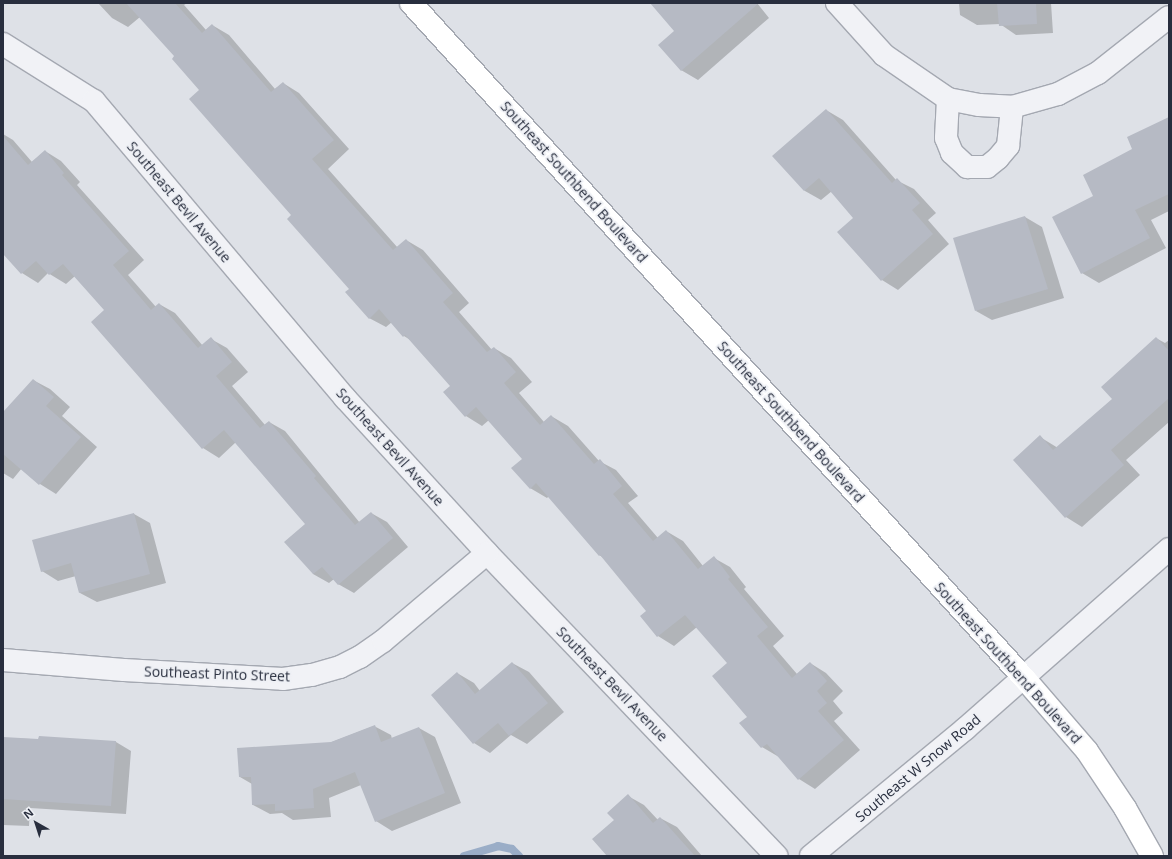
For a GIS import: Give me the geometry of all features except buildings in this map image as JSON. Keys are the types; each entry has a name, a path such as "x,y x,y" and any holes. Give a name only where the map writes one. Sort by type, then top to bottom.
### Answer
{"street":[{"name":"Southeast Southbend Boulevard","path":"411,3 1024,678 1086,751 1125,808 1152,856"},
{"path":"838,3 884,55 948,99 979,105 1012,107 1058,94 1098,73 1169,17"},
{"name":"Southeast Bevil Avenue","path":"3,44 94,101 345,398 487,553 777,856"},
{"path":"948,99 946,138 952,153 967,166 987,167 998,158 1008,146 1012,107"},
{"name":"Southeast W Snow Road","path":"811,856 965,729 1169,549"},
{"name":"Southeast Pinto Street","path":"3,660 124,670 283,679 312,675 340,667 360,657 383,641 487,553"}],"waterway":[{"path":"464,856 498,846 512,849 519,856"}]}
